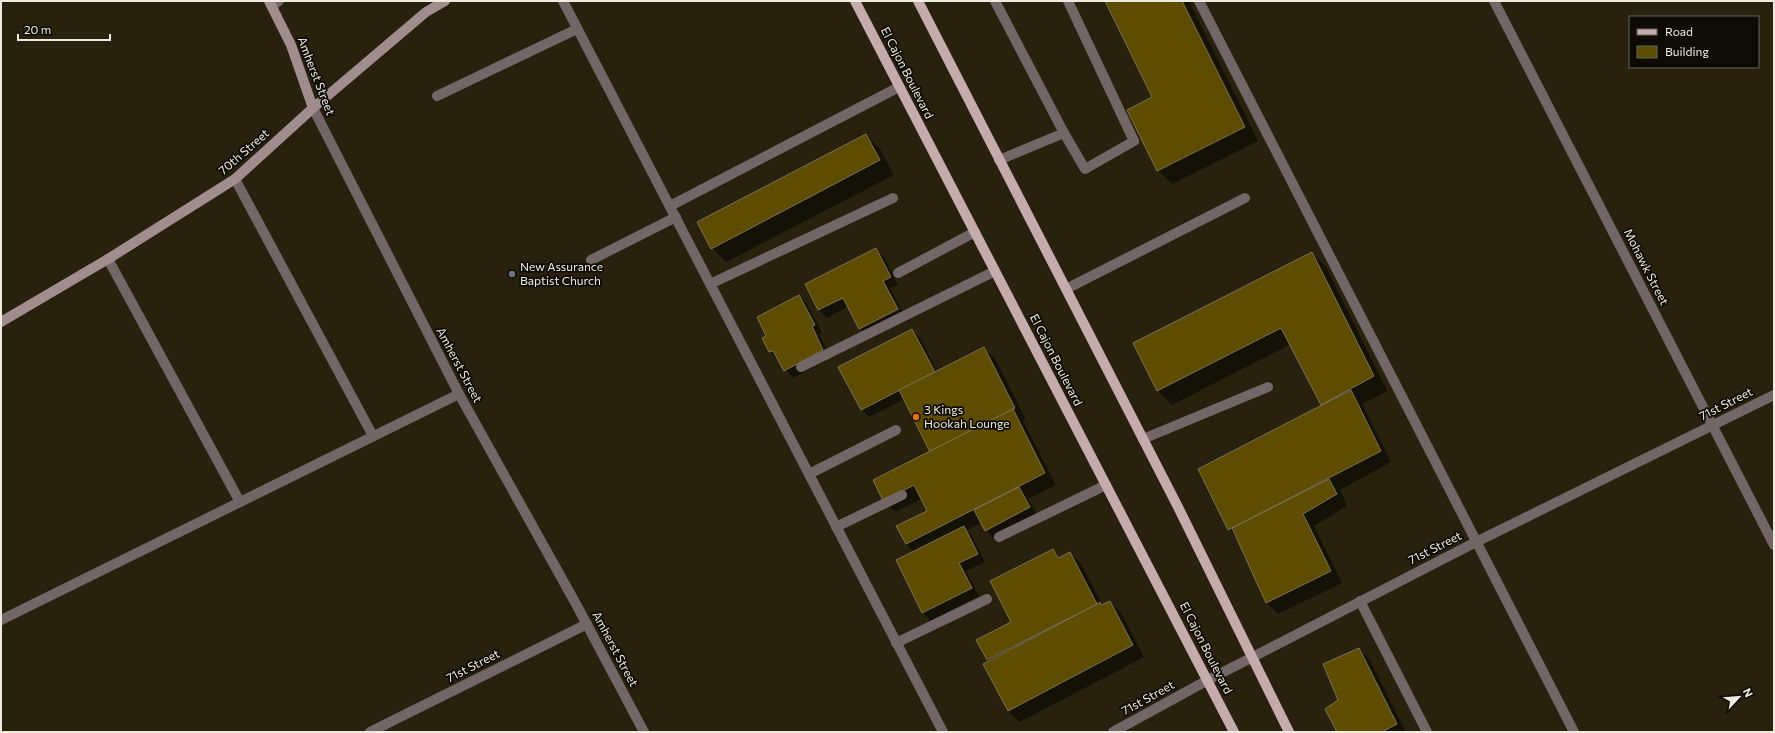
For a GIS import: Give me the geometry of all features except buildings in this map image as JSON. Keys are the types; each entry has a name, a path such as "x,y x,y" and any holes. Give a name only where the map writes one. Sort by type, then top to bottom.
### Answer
{"main road":[{"name":"70th Street","path":"1,322 108,259 235,179 312,108 426,12 445,1"},
{"name":"El Cajon Boulevard","path":"855,1 898,87 975,232 1234,732"},
{"path":"918,1 1143,439 1288,732"},
{"name":"Amherst Street","path":"273,3 291,45 312,108"}],"street":[{"path":"563,1 943,732"},
{"path":"995,1 1064,133 1085,169 1134,140 1068,1"},
{"path":"1199,1 1574,732"},
{"name":"Mohawk Street","path":"1494,1 1774,545"},
{"path":"437,96 577,29"},
{"path":"670,206 898,87"},
{"name":"Amherst Street","path":"312,108 459,394 587,624 644,732"},
{"path":"999,160 1064,133"},
{"path":"235,179 372,436"},
{"path":"710,284 893,198"},
{"path":"1066,289 1245,198"},
{"path":"591,260 676,217"},
{"path":"898,273 975,232"},
{"path":"108,259 240,502"},
{"path":"801,367 995,271"},
{"path":"1143,439 1268,387"},
{"path":"1,620 459,394"},
{"name":"71st Street","path":"1113,732 1251,657 1360,601 1774,395"},
{"path":"809,474 896,430"},
{"path":"999,537 1106,485"},
{"path":"836,527 902,495"},
{"path":"896,643 988,599"},
{"path":"1360,601 1427,732"},
{"name":"71st Street","path":"370,732 587,624"}],"place":[{"name":"New Assurance Baptist Church","path":"512,274"},
{"name":"3 Kings Hookah Lounge","path":"916,417"}]}
